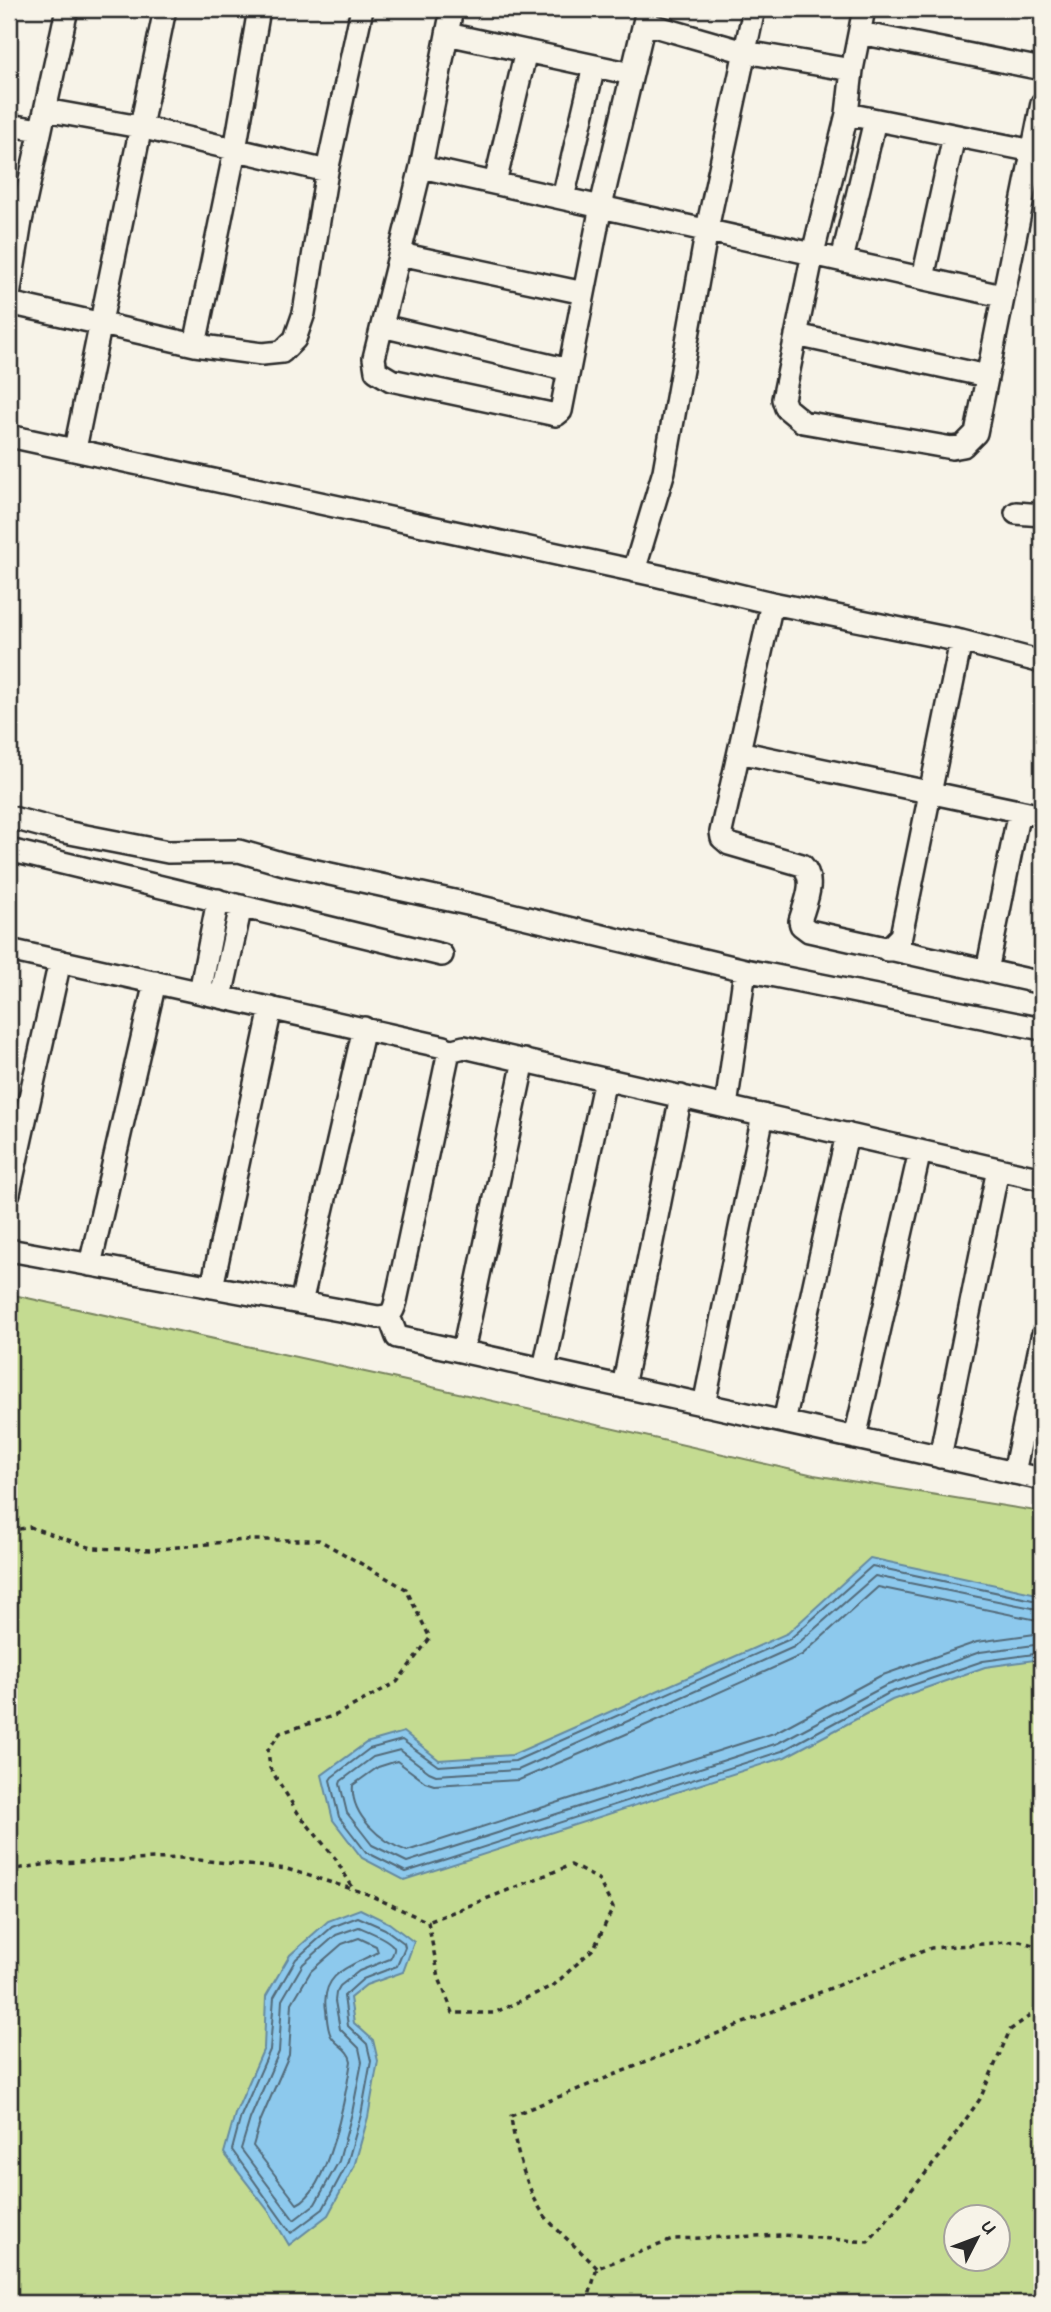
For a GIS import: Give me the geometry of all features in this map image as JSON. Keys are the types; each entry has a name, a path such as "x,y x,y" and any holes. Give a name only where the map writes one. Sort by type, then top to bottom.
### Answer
{"street":[{"path":"9,296 15,220 43,120 67,9"},
{"path":"75,449 165,9"},
{"path":"195,345 235,150 260,9"},
{"path":"9,303 195,345 262,354 282,352 295,339 304,313 327,171 362,9"},
{"path":"452,9 421,167 374,358 376,372 391,380 556,415 561,411 601,206 645,16 745,52 852,70"},
{"path":"634,571 664,471 707,229 754,9"},
{"path":"864,9 847,114 813,253 783,399 786,408 803,422 952,448 963,446 976,433 1042,103"},
{"path":"860,33 1042,69"},
{"path":"447,34 632,74"},
{"path":"495,183 526,51"},
{"path":"563,198 594,66"},
{"path":"847,114 1033,151"},
{"path":"9,125 43,120 140,127 327,171"},
{"path":"842,260 875,120"},
{"path":"923,278 954,136"},
{"path":"421,167 1002,296"},
{"path":"400,254 584,293"},
{"path":"382,326 569,370"},
{"path":"796,335 987,376"},
{"path":"9,436 772,603 961,641 1042,662"},
{"path":"1016,513 1042,515"},
{"path":"772,603 721,832 722,838 729,844 806,868 811,880 800,921 804,928 887,950 1042,983"},
{"path":"887,950 901,936 961,641"},
{"path":"739,752 1042,816"},
{"path":"987,971 1019,811"},
{"path":"9,817 65,832 168,852 239,851 284,864 477,906 745,970 1042,1029"},
{"path":"9,850 442,955"},
{"path":"200,992 218,900"},
{"path":"221,997 241,906"},
{"path":"9,950 444,1046 449,1051"},
{"path":"9,1193 60,961"},
{"path":"726,1107 745,970"},
{"path":"90,1265 155,982"},
{"path":"212,1287 271,1008"},
{"path":"301,1303 364,1028"},
{"path":"449,1051 464,1047 1042,1179"},
{"path":"9,1250 378,1317 389,1316 394,1312 449,1051"},
{"path":"463,1351 524,1060"},
{"path":"544,1369 605,1079"},
{"path":"623,1387 681,1096"},
{"path":"704,1405 763,1115"},
{"path":"784,1422 847,1135"},
{"path":"855,1438 920,1151"},
{"path":"940,1457 998,1169"},
{"path":"389,1316 397,1337 1042,1479"},
{"path":"1014,1473 1042,1337"}],"path":[{"path":"9,1531 30,1527 92,1548 150,1550 244,1540 318,1540 406,1590 430,1639 397,1682 336,1716 280,1733 268,1750 270,1768 298,1813 335,1858 354,1890"},
{"path":"9,1870 55,1863 180,1858 287,1869 354,1890 428,1922 571,1865 598,1879 613,1908 594,1948 554,1985 494,2013 453,2013 439,1978 428,1922"},
{"path":"597,2268 548,2220 536,2199 513,2137 511,2116 931,1948 1020,1941 1042,1948"},
{"path":"597,2268 675,2239 783,2235 868,2242 940,2156 980,2099 1010,2030 1042,2007"},
{"path":"587,2303 597,2268"}],"green space":[{"path":"9,1294 406,1381 814,1475 1042,1512 1042,2303 9,2303"}],"water":[{"path":"870,1558 1042,1595 1042,1659 985,1667 892,1700 785,1757 404,1880 362,1858 333,1820 322,1775 366,1743 404,1732 439,1760 512,1755 788,1633"},
{"path":"360,1909 389,1923 414,1942 403,1972 366,1985 350,1998 354,2023 373,2040 378,2061 368,2117 354,2167 328,2215 289,2245 270,2213 224,2153 235,2114 264,2048 266,1996 290,1955 328,1921"}]}
